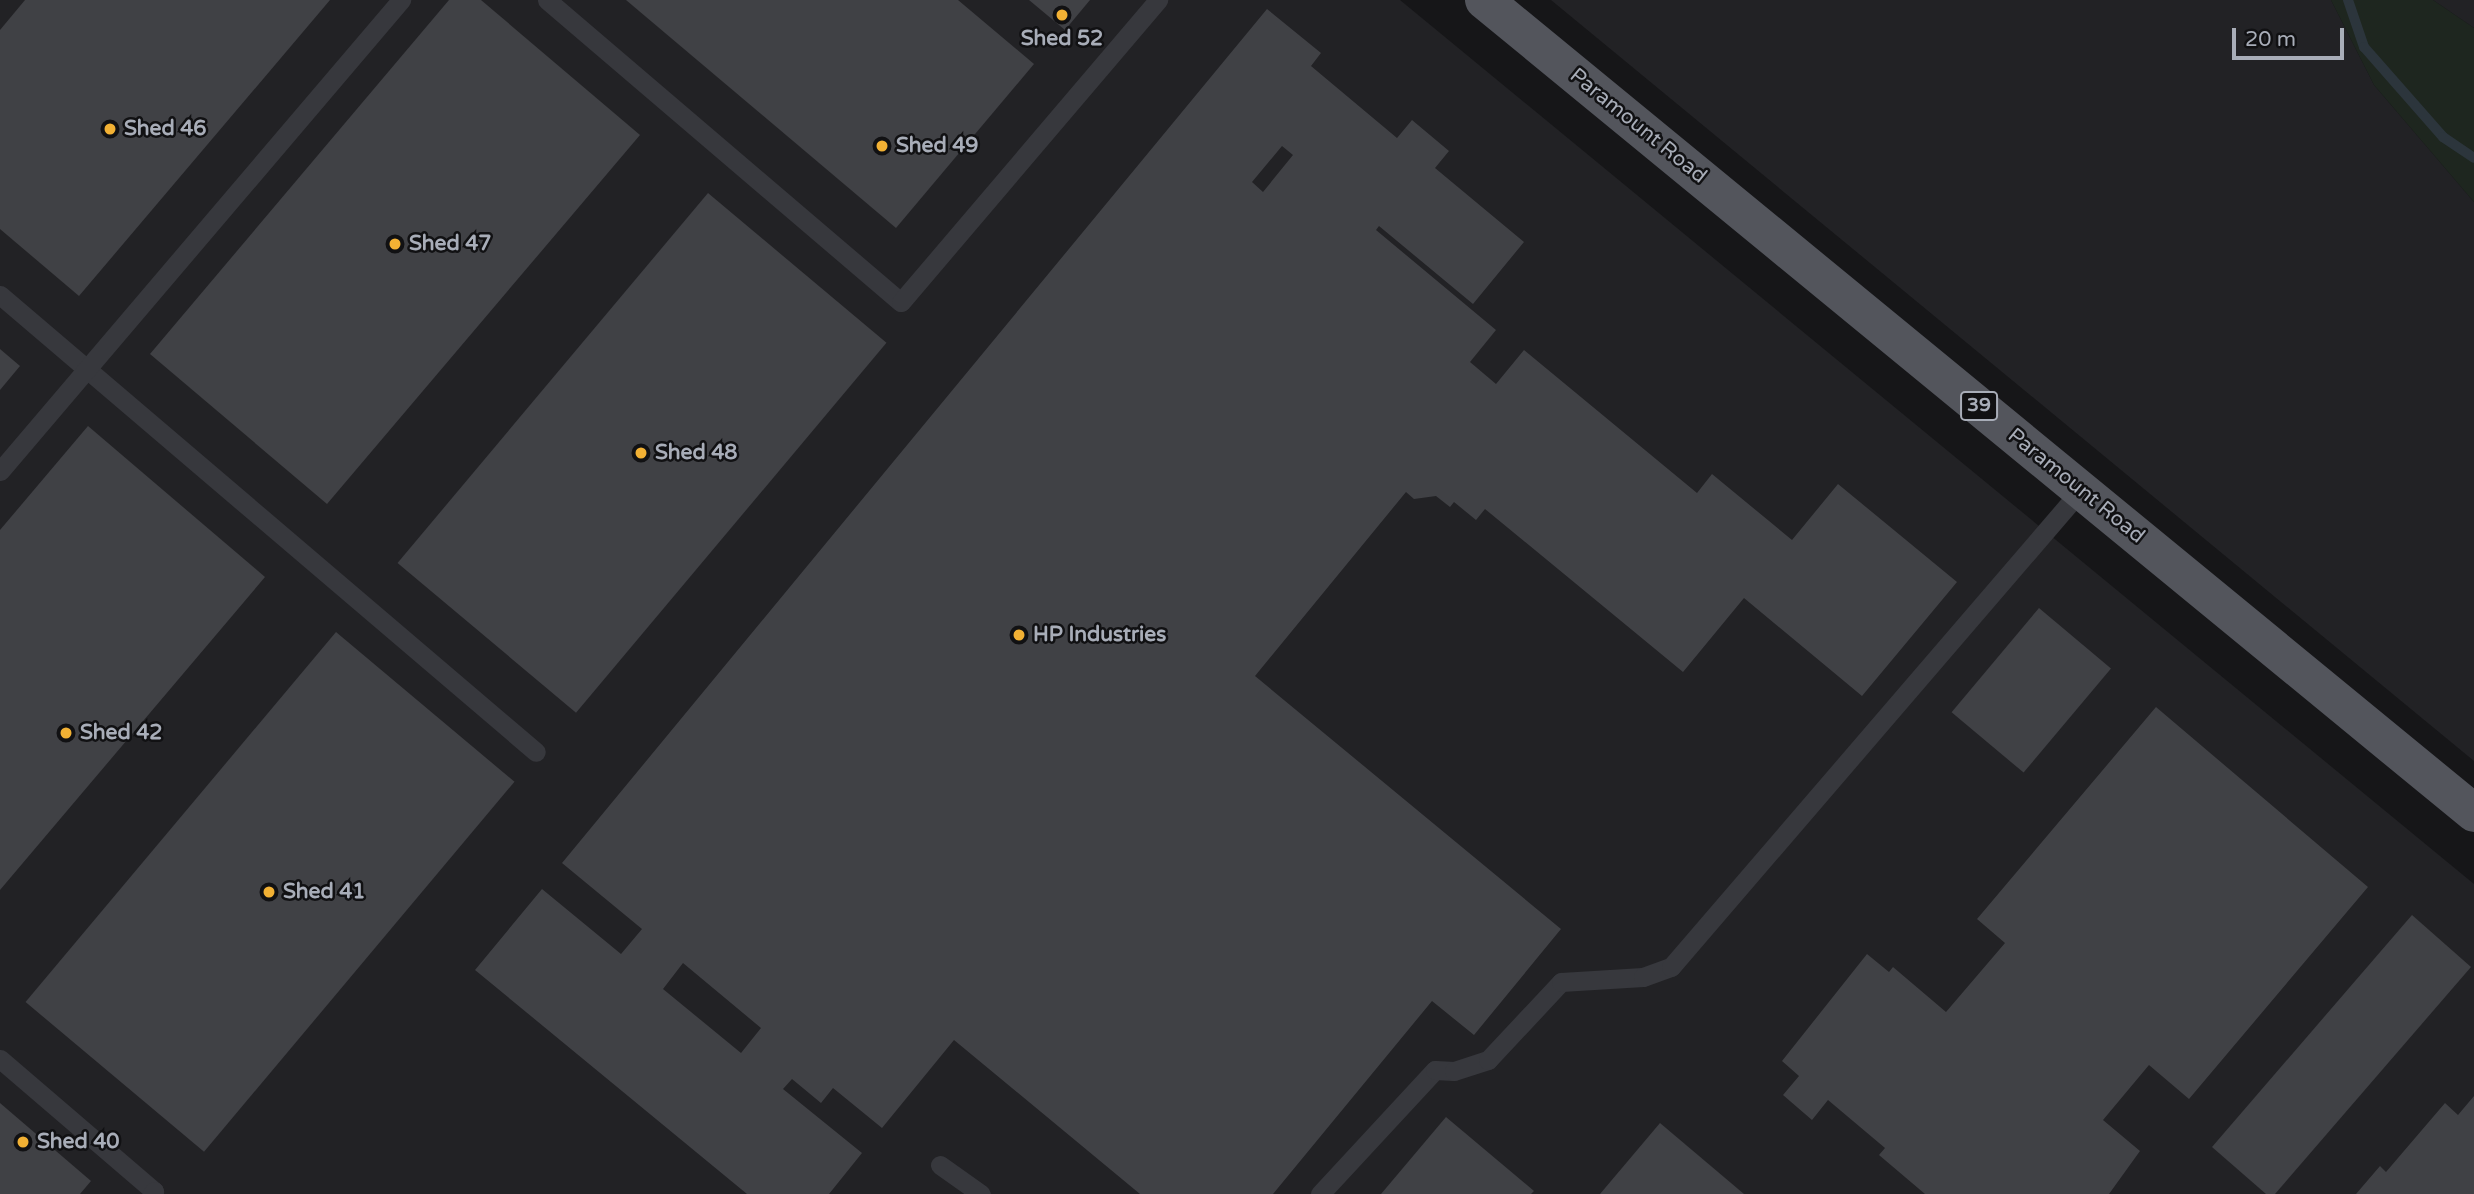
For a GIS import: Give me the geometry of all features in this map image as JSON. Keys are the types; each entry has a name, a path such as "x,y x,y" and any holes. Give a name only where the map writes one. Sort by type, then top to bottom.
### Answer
{"main road":[{"name":"Paramount Road","path":"1484,0 2474,813"}],"lane":[{"path":"0,471 401,0"},
{"path":"547,0 901,302 1158,0"},
{"path":"0,295 536,751"},
{"path":"1320,1194 1435,1070 1454,1071 1488,1060 1560,982 1643,977 1671,967 2081,490"},
{"path":"0,1059 154,1191 152,1194"},
{"path":"940,1165 981,1194"}],"shaded area":[{"path":"0,0 1400,0 2474,884 2474,1194 0,1194"},
{"path":"1551,0 2331,0 2374,85 2474,202 2474,761"},
{"path":"2331,0 2433,0 2474,28 2474,202 2374,85"},
{"path":"2433,0 2474,0 2474,28"}],"building":[{"name":"Shed 46","path":"25,0 330,0 79,296 0,229 0,30"},
{"name":"Shed 47","path":"449,0 481,0 640,135 327,504 150,354"},
{"name":"Shed 49","path":"626,0 958,0 1034,64 896,228"},
{"name":"Shed 52","path":"1029,0 1090,0 1065,30"},
{"name":"HP Industries","path":"1267,9 1321,53 1311,66 1397,138 1412,120 1449,151 1435,168 1524,242 1473,304 1379,226 1376,230 1496,330 1470,362 1496,384 1524,350 1697,493 1712,474 1792,540 1838,484 1957,582 1862,696 1744,598 1683,672 1485,509 1476,520 1454,502 1450,507 1436,496 1414,499 1406,492 1255,676 1561,929 1474,1035 1432,1001 1273,1194 1140,1194 954,1040 882,1128 833,1088 821,1103 792,1079 783,1089 862,1153 829,1194 747,1194 475,970 542,889 621,954 642,929 562,863","holes":["1282,146 1293,155 1263,192 1252,182","683,963 761,1028 741,1053 663,989"]},
{"name":"Shed 48","path":"708,193 886,343 576,713 398,563"},
{"path":"0,349 20,366 0,390"},
{"name":"Shed 42","path":"88,426 265,577 0,890 0,530"},
{"path":"2039,608 2111,668 2024,773 1952,712"},
{"name":"Shed 41","path":"336,632 514,782 204,1152 26,1002"},
{"path":"2156,707 2368,887 2189,1099 2149,1065 2103,1120 2140,1151 2109,1194 1925,1194 1879,1155 1885,1148 1828,1100 1812,1120 1783,1095 1799,1076 1782,1061 1867,954 1889,972 1893,967 1946,1012 2005,943 1977,919"},
{"path":"2412,915 2471,967 2275,1194 2266,1194 2212,1147"},
{"path":"2474,1096 2474,1194 2356,1194 2380,1166 2386,1172 2445,1103 2458,1115"},
{"name":"Shed 40","path":"0,1103 91,1181 80,1194 0,1194"},
{"path":"1446,1117 1534,1191 1531,1194 1381,1194"},
{"path":"1660,1123 1744,1194 1600,1194"}],"waterway":[{"path":"2348,0 2364,47 2443,137 2474,158"}],"place":[{"name":"Shed 52","path":"1062,15"},
{"name":"Shed 46","path":"110,129"},
{"name":"Shed 49","path":"882,146"},
{"name":"Shed 47","path":"395,244"},
{"name":"Shed 48","path":"641,453"},
{"name":"HP Industries","path":"1019,635"},
{"name":"Shed 42","path":"66,733"},
{"name":"Shed 41","path":"269,892"},
{"name":"Shed 40","path":"23,1142"}]}
